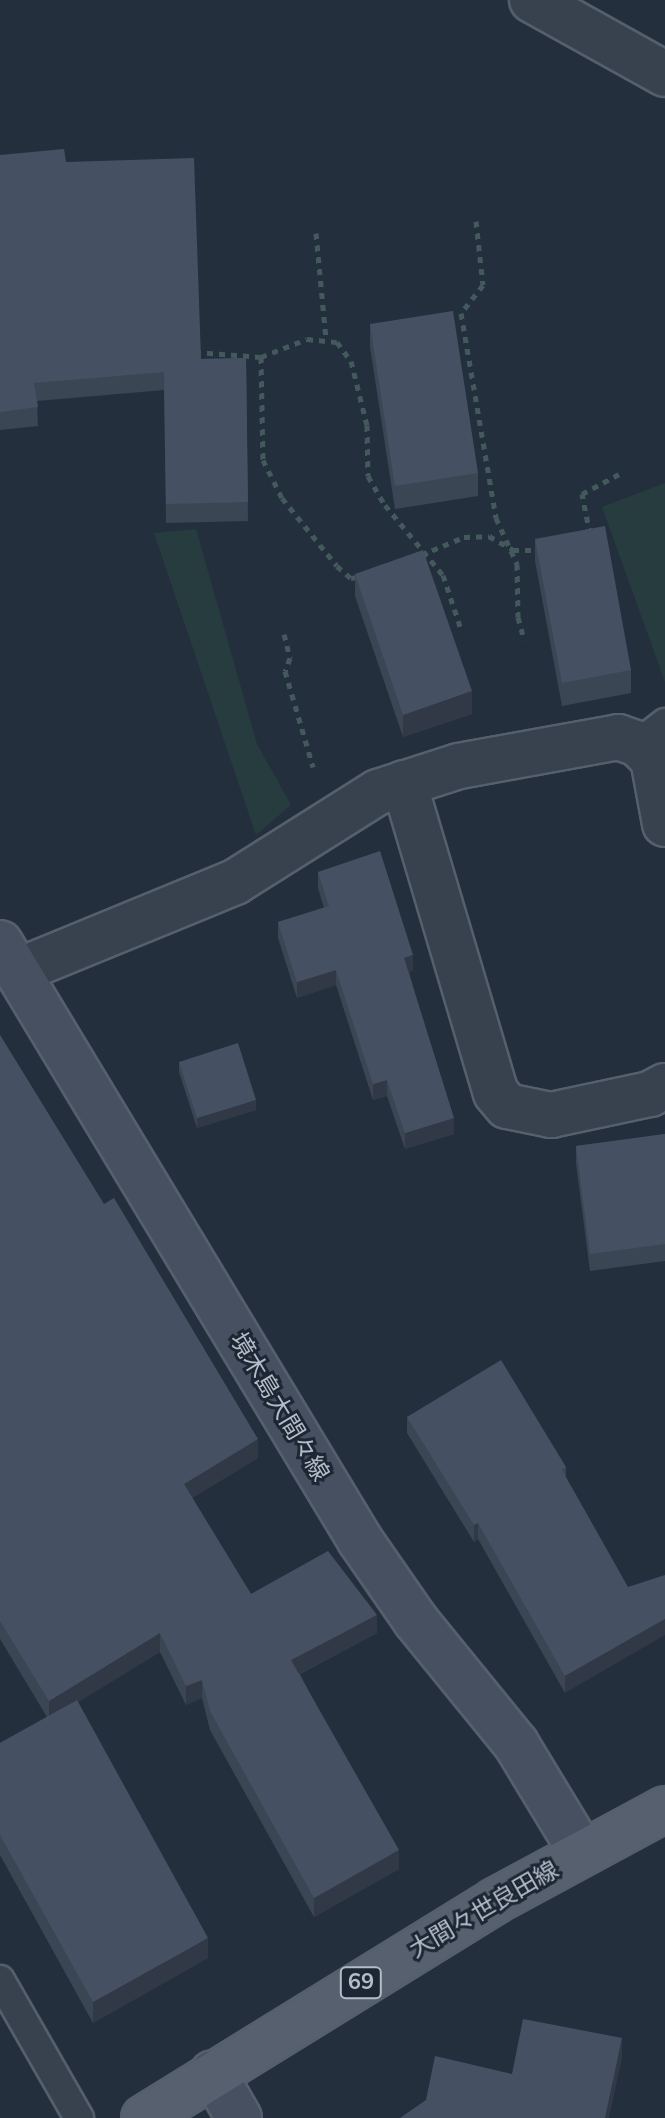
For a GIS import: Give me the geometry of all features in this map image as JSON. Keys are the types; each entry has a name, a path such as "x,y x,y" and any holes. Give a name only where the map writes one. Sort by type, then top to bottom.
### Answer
{"main road":[{"name":"境木島大間々線","path":"9,957 360,1540 416,1621 516,1744 582,1853"},
{"name":"大間々世良田線","path":"144,2118 213,2073 582,1853 665,1809"},
{"path":"213,2073 239,2118"}],"street":[{"path":"532,0 665,74"},
{"path":"9,957 235,882 331,819 404,783 459,766 618,737 652,734 653,759 665,824"},
{"path":"404,783 496,1093 507,1106 551,1115 650,1094 665,1086"}],"lane":[{"path":"0,1980 79,2118"}],"path":[{"path":"476,221 483,285 461,313 496,518 513,550 524,640"},
{"path":"316,233 326,338"},
{"path":"181,352 261,357 307,339 326,338 337,342 351,361 367,425 368,476 385,505 443,575 461,629"},
{"path":"261,357 263,460 282,498 337,566 351,578 368,576"},
{"path":"584,544 591,538 582,494 623,472"},
{"path":"413,558 464,537 489,536 513,550 550,550"},
{"path":"284,634 290,658 285,671 314,772"}],"green space":[{"path":"665,483 665,682 602,507"},
{"path":"196,529 257,744 291,805 256,835 154,533"}],"building":[{"path":"64,149 66,162 194,158 201,359 246,358 248,502 166,504 164,372 34,383 38,407 0,412 0,155"},
{"path":"453,311 478,473 395,486 370,324"},
{"path":"605,526 631,670 562,683 535,539"},
{"path":"423,550 472,691 403,715 355,574"},
{"path":"380,851 413,955 404,958 454,1118 405,1133 387,1080 373,1084 336,970 297,982 278,922 329,906 318,872"},
{"path":"0,1035 104,1204 114,1198 258,1439 184,1484 251,1594 328,1551 377,1615 291,1660 399,1850 314,1898 210,1711 202,1680 186,1686 160,1633 49,1701 0,1621"},
{"path":"238,1043 256,1100 197,1118 179,1062"},
{"path":"665,1134 665,1244 590,1254 576,1146"},
{"path":"501,1360 566,1467 562,1470 628,1587 665,1575 665,1619 565,1676 478,1523 474,1525 407,1417"},
{"path":"77,1700 208,1938 93,2002 0,1835 0,1743"},
{"path":"523,2019 622,2038 605,2118 400,2118 426,2100 435,2056 512,2074"}]}
